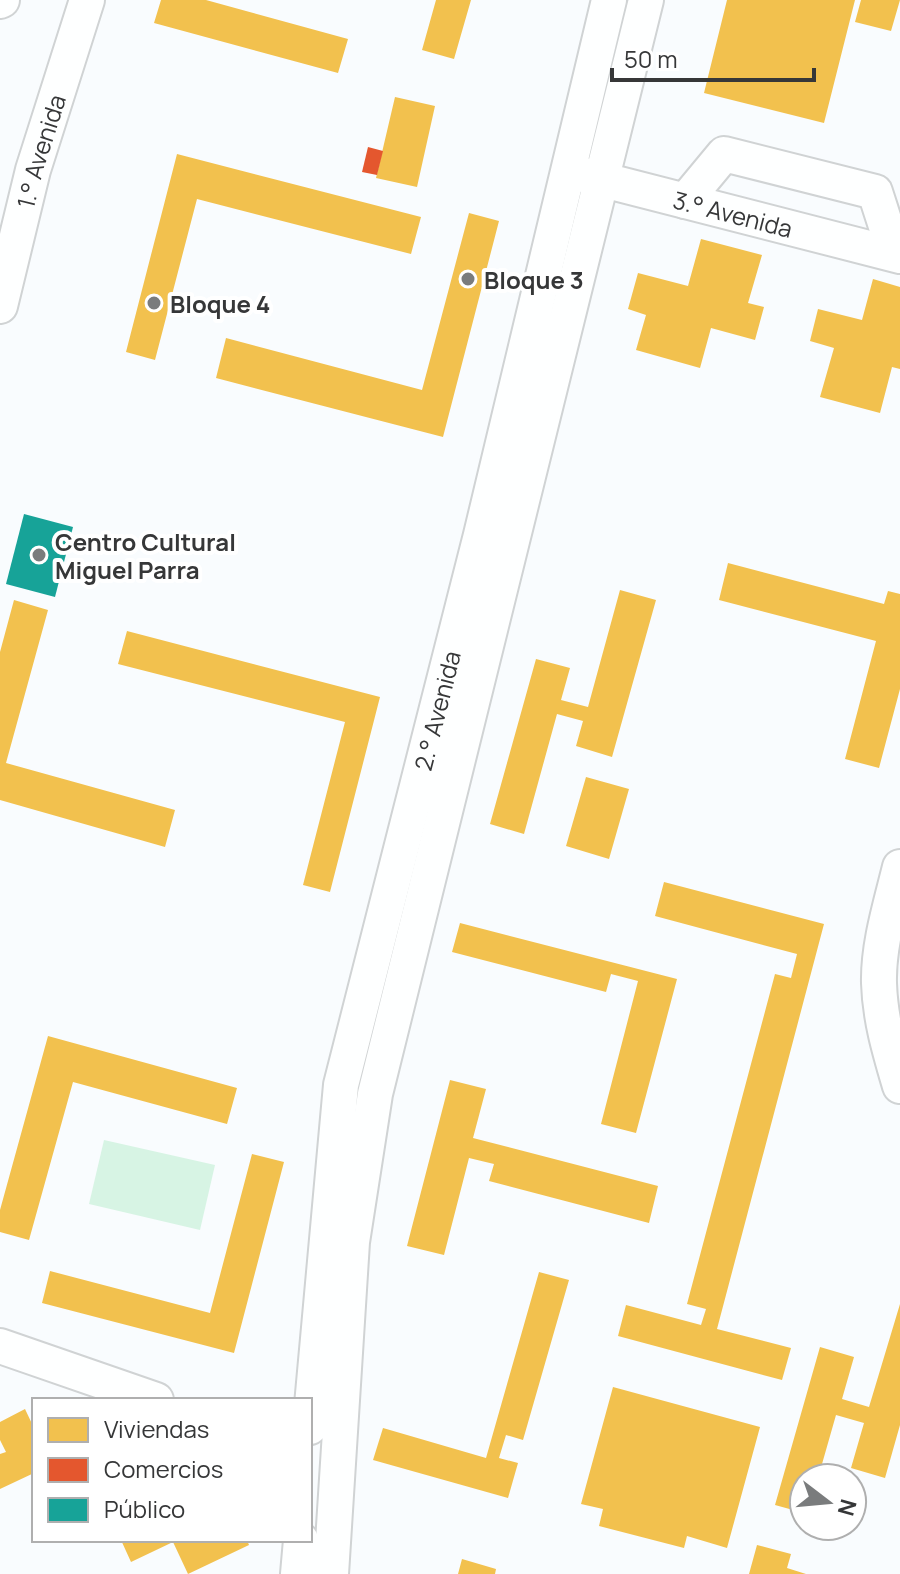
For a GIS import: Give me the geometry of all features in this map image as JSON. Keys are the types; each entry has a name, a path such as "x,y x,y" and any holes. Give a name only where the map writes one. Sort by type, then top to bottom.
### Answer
{"street":[{"name":"1.° Avenida","path":"0,306 33,170 87,0"},
{"name":"2.° Avenida","path":"312,1405 341,1085 481,535 609,0"},
{"path":"331,1574 324,1457 375,1094 646,0"},
{"path":"685,201 724,154 875,192 897,255"},
{"name":"3.° Avenida","path":"568,171 897,255"},
{"path":"900,867 886,923 879,981 885,1036 900,1086"},
{"path":"0,1346 150,1398"},
{"path":"298,1574 301,1542"}],"green space":[{"path":"104,1140 215,1165 200,1230 89,1204"}],"building: Viviendas":[{"path":"161,0 206,0 348,39 338,73 154,23"},
{"path":"436,0 471,0 454,59 422,50"},
{"path":"727,0 855,0 824,123 704,93"},
{"path":"861,0 900,0 891,31 855,22"},
{"path":"395,97 435,106 417,187 376,178"},
{"name":"Bloque 4","path":"177,154 421,217 411,254 197,199 155,360 126,352"},
{"name":"Bloque 3","path":"469,213 499,221 443,437 216,378 226,338 422,390"},
{"path":"701,239 762,255 748,303 764,307 755,340 711,328 700,368 636,350 646,315 628,309 638,273 688,286"},
{"path":"873,279 900,287 900,369 892,367 880,413 820,397 834,348 810,341 818,309 862,320"},
{"path":"728,563 884,604 888,591 900,594 900,689 879,768 845,759 876,641 719,600"},
{"path":"620,590 656,600 612,757 576,746 583,721 557,714 524,834 490,824 536,659 570,668 561,700 588,707"},
{"path":"14,600 48,610 6,763 175,810 165,847 0,800 0,652"},
{"path":"127,631 380,697 330,892 303,885 345,722 118,664"},
{"path":"586,777 629,789 609,859 566,846"},
{"path":"664,882 824,924 717,1329 791,1348 782,1380 618,1336 626,1305 701,1325 706,1309 687,1304 775,974 791,978 797,954 655,916"},
{"path":"460,923 677,979 636,1133 601,1124 638,981 611,974 606,992 452,952"},
{"path":"48,1036 237,1088 227,1124 73,1082 29,1240 0,1232 0,1210"},
{"path":"450,1080 486,1089 473,1138 658,1186 649,1223 489,1181 494,1164 469,1158 444,1255 407,1246"},
{"path":"252,1154 284,1162 234,1353 42,1303 50,1271 210,1313"},
{"path":"539,1272 569,1280 523,1440 506,1435 499,1458 518,1463 508,1498 373,1460 383,1428 486,1458"},
{"path":"900,1304 900,1425 885,1478 868,1473 868,1462 853,1462 864,1423 836,1415 823,1462 788,1462 788,1509 775,1505 820,1347 854,1357 842,1399 869,1407"},
{"path":"613,1387 760,1427 727,1548 687,1536 684,1548 599,1526 603,1509 581,1504"},
{"path":"25,1409 32,1424 32,1474 0,1489 0,1454 6,1452 0,1440 0,1422"},
{"path":"122,1542 173,1542 131,1562"},
{"path":"173,1542 248,1542 249,1545 188,1574"},
{"path":"757,1545 791,1554 787,1568 806,1574 749,1574"},
{"path":"462,1559 496,1569 495,1574 458,1574"}],"building: Comercios":[{"path":"368,147 383,151 377,175 362,172"}],"building: Público":[{"name":"Centro Cultural Miguel Parra","path":"24,514 73,527 55,597 6,584"}],"place":[{"name":"Bloque 3","path":"468,279"},
{"name":"Bloque 4","path":"154,303"},
{"name":"Centro Cultural Miguel Parra","path":"39,555"}]}
